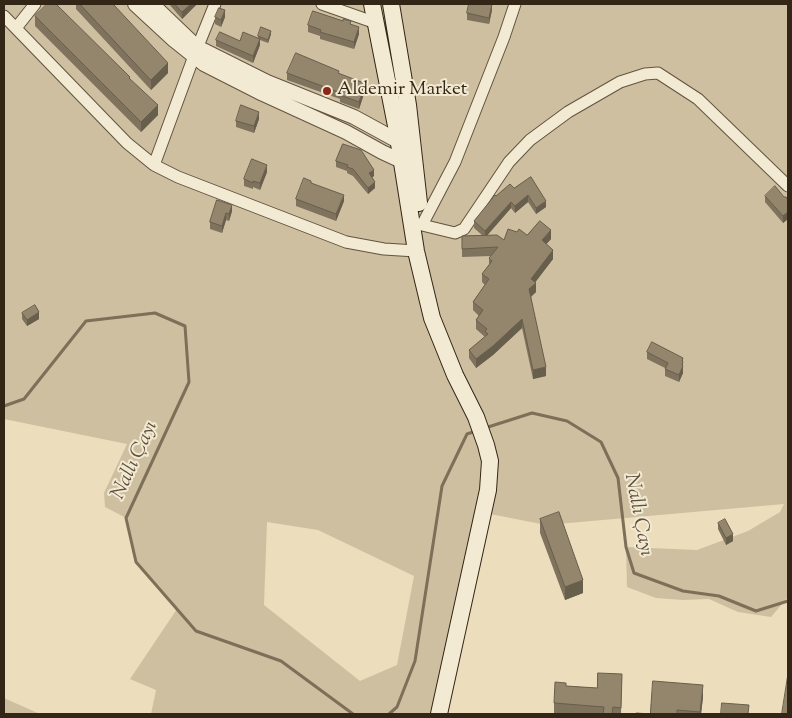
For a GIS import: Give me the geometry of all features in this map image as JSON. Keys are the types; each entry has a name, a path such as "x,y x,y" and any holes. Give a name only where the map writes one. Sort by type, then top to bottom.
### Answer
{"main road":[{"path":"372,4 405,143 416,251 432,318 455,376 476,417"},
{"path":"391,4 408,105 405,143"},
{"path":"408,164 438,305 490,461 488,490 439,714"}],"street":[{"path":"16,28 35,4"},
{"path":"135,4 174,40 195,51 354,117 405,143"},
{"path":"152,4 195,51 204,64 408,164"},
{"path":"154,165 195,51 215,4"},
{"path":"322,4 376,22"},
{"path":"515,4 455,162 422,225 455,233 464,229 510,162 530,140 576,107 620,82 645,74 658,74 698,99 788,186"},
{"path":"4,16 127,143 154,165 178,177 346,242 384,249 416,251"}],"shaded area":[{"path":"4,4 788,4 788,597 771,617 738,612 709,599 656,598 627,587 626,547 697,550 748,531 780,512 784,504 546,525 475,511 432,714 151,714 156,690 130,679 177,609 135,560 126,518 105,507 104,493 127,444 4,419","holes":["267,522 318,530 414,576 397,665 360,681 264,605"]},
{"path":"4,698 40,714 4,714"}],"building":[{"path":"47,4 56,4 158,105 141,122 35,16"},
{"path":"80,4 113,4 168,63 151,80"},
{"path":"175,4 191,4 182,12"},
{"path":"469,4 492,4 489,18 467,13"},
{"path":"219,8 225,10 221,20 215,17"},
{"path":"313,11 343,21 343,19 351,21 350,24 359,27 354,42 320,32 321,30 308,25"},
{"path":"261,27 271,31 268,40 258,36"},
{"path":"220,32 240,41 243,32 260,39 253,56 216,40"},
{"path":"296,53 364,83 359,102 340,95 341,93 287,73"},
{"path":"241,105 259,112 254,126 236,121"},
{"path":"343,144 361,150 374,170 369,173 375,182 368,188 353,169 336,161"},
{"path":"252,159 267,165 260,183 253,181 253,183 244,179"},
{"path":"531,177 546,201 536,208 528,195 515,206 511,202 485,231 474,221 495,195 510,184 514,188"},
{"path":"304,178 311,181 311,183 344,195 336,214 296,199"},
{"path":"775,186 788,200 788,212 783,216 765,196"},
{"path":"217,200 232,205 229,214 226,213 222,226 210,222"},
{"path":"540,221 551,230 542,240 553,250 531,279 536,283 529,289 546,367 533,370 522,319 476,359 469,350 488,334 485,331 487,329 476,320 483,310 473,302 489,279 482,274 492,261 489,258 498,247 462,249 462,236 497,235 504,240 508,229 517,232 519,229 527,235"},
{"path":"35,305 39,312 27,320 22,313"},
{"path":"652,342 683,358 683,366 679,375 665,369 668,363 647,352"},
{"path":"559,512 583,580 565,587 540,519"},
{"path":"725,519 733,534 726,538 718,523"},
{"path":"598,673 622,674 621,708 613,707 612,714 603,714 604,707 554,703 555,682 566,683 566,686 597,688"},
{"path":"788,674 788,714 782,714"},
{"path":"653,681 703,685 700,712 677,710 677,714 650,714"},
{"path":"722,703 749,705 748,714 721,714"}],"waterway":[{"name":"Nallı Çayı","path":"4,406 24,399 86,321 155,313 185,326 189,382 126,518 136,562 196,631 281,661 353,714"},
{"name":"Nallı Çayı","path":"485,428 532,413 567,421 601,442 618,478 626,547 634,573 683,591 719,596 756,611 788,601"},
{"name":"Nallı Çayı","path":"389,714 397,707 415,661 442,486 467,434 476,431"}],"place":[{"name":"Aldemir Market","path":"327,91"}]}
